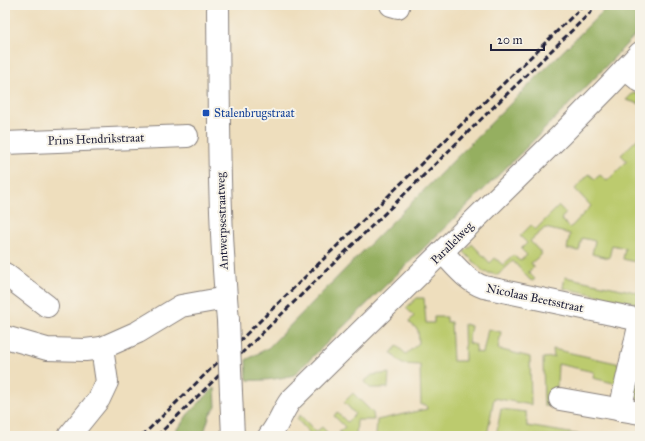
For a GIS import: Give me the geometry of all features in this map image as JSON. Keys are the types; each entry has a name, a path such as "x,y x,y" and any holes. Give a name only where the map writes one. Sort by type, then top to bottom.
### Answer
{"street":[{"name":"Antwerpsestraatweg","path":"218,5 220,179 233,436"},
{"name":"Parallelweg","path":"274,435 285,408 290,401 561,135 632,75 640,53"},
{"name":"Prins Hendrikstraat","path":"5,143 188,136"},
{"name":"Nicolaas Beetsstraat","path":"442,252 469,280 477,285 640,321"},
{"path":"5,274 47,306"},
{"path":"5,337 47,349 85,350 102,348 138,332 181,306 226,298"},
{"path":"560,399 630,411 640,321"},
{"path":"69,436 99,399 107,382 102,348"}],"green space":[{"path":"609,5 640,5 640,30 592,81 521,153 294,375 282,378 248,380 246,360 268,348"},
{"path":"633,93 640,95 640,104 626,100"},
{"path":"640,136 640,263 623,259 625,248 612,245 609,258 592,254 595,241 582,238 579,251 567,249 570,234 545,228 530,241 542,254 531,263 534,267 528,272 535,279 533,281 530,280 513,261 498,275 484,272 464,252 472,244 490,263 495,258 503,265 513,255 520,261 527,255 521,249 527,243 520,236 531,225 535,230 559,206 566,213 561,219 570,228 591,206 575,189 589,174 595,179 600,175 607,181 627,161 621,155"},
{"path":"565,277 640,293 640,304 563,288"},
{"path":"417,298 424,298 426,323 434,323 434,317 447,317 447,322 451,322 453,361 465,361 464,324 471,326 468,343 476,345 475,352 483,353 488,329 501,332 498,349 530,357 531,405 494,398 487,436 376,436 377,420 427,409 426,405 421,405 420,365 402,364 391,353 397,346 406,354 419,343 418,330 409,322 414,316 406,308"},
{"path":"553,349 625,365 621,385 593,378 594,372 558,364 556,406 544,406 543,358 554,357"},
{"path":"640,353 640,399 630,397"},
{"path":"389,373 388,388 370,388 364,382 372,375"},
{"path":"215,388 216,407 210,414 203,436 169,436 180,426 188,414"},
{"path":"353,393 373,413 374,420 357,420 356,436 343,436 339,432 345,427 334,416 337,412 347,422 355,414 344,402"},
{"path":"501,409 526,412 527,426 588,436 496,436"},
{"path":"300,415 316,432 322,427 329,434 328,436 312,436 297,419"}],"railway":[{"path":"142,436 584,5"},
{"path":"157,436 598,5"}],"place":[{"name":"Stalenbrugstraat","path":"206,113"}]}
